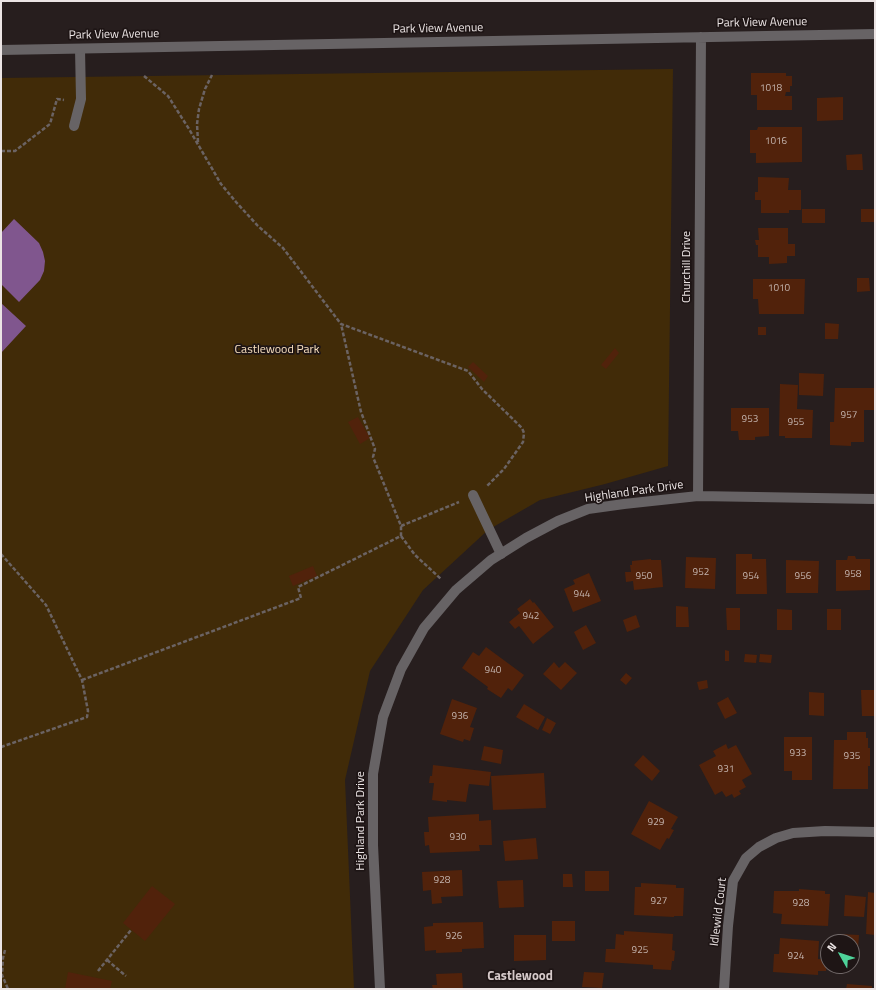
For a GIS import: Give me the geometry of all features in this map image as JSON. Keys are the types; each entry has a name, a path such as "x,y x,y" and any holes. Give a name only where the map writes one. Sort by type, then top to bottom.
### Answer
{"street":[{"name":"Park View Avenue","path":"1,50 875,34"},
{"name":"Churchill Drive","path":"698,496 701,38"},
{"path":"74,126 81,99 80,49"},
{"path":"473,495 501,554"},
{"name":"Highland Park Drive","path":"380,989 373,845 373,774 383,717 401,669 424,628 456,590 491,560 526,538 558,521 588,510 624,504 698,496 875,499"},
{"name":"Idlewild Court","path":"724,989 728,926 733,881 746,858 759,847 776,838 793,833 875,832"}],"path":[{"path":"198,145 197,124 205,89 212,75"},
{"path":"144,76 168,96 221,184 247,214 283,248 341,324 361,412 375,449 374,458 401,526 402,536 415,555 441,579"},
{"path":"1,151 15,151 50,124 57,98 80,103"},
{"path":"341,324 468,371 482,389 522,428 524,433 523,442 515,454 504,469 488,486 473,495 401,526"},
{"path":"82,680 302,598 298,587 402,536"},
{"path":"1,554 46,605 82,680 88,712 87,717 1,747"},
{"path":"98,970 131,930"},
{"path":"5,950 2,975 8,989"},
{"path":"107,960 126,976"}],"green space":[{"name":"Castlewood Park","path":"673,69 668,466 605,484 540,500 488,530 423,590 370,671 345,780 354,989 1,989 1,78"}],"shaded area":[{"path":"14,219 39,243 45,261 44,271 40,280 19,302 1,284 1,233"},
{"path":"1,303 26,326 1,353"}],"building":[{"path":"751,73 786,73 786,76 792,76 792,86 790,86 790,92 786,92 785,96 792,96 792,110 757,110 757,95 751,95"},
{"path":"843,97 843,120 817,121 817,98"},
{"path":"758,127 802,127 802,162 756,163 756,153 750,153 750,130 757,130"},
{"path":"862,154 863,170 847,170 846,155"},
{"path":"758,177 789,178 788,190 801,190 801,210 789,210 789,213 761,213 761,200 755,200 755,192 758,192"},
{"path":"802,209 825,209 825,223 802,223"},
{"path":"861,209 874,209 874,222 861,222"},
{"path":"758,228 788,228 788,244 795,244 795,256 787,256 787,263 769,264 769,257 758,257 758,245 756,245 755,240 759,240"},
{"path":"857,278 869,278 870,291 857,292"},
{"path":"753,279 805,279 804,314 759,314 758,299 753,299"},
{"path":"825,323 839,324 838,339 825,339"},
{"path":"758,327 766,327 766,335 758,335"},
{"path":"615,348 619,353 606,369 601,365"},
{"path":"473,362 488,376 484,382 468,367"},
{"path":"799,373 824,374 823,396 799,395"},
{"path":"780,384 798,385 797,409 813,410 812,438 785,438 785,436 779,436"},
{"path":"835,388 875,388 875,410 864,410 864,442 851,442 851,446 830,445 830,422 834,422"},
{"path":"731,408 769,408 769,436 755,437 755,440 739,440 738,431 731,431"},
{"path":"358,417 370,438 360,444 348,422"},
{"path":"736,554 752,554 752,559 766,559 767,594 736,594"},
{"path":"848,556 855,556 856,559 870,559 870,590 836,591 836,560 847,560"},
{"path":"686,557 716,558 715,589 685,588"},
{"path":"651,559 661,560 663,587 634,590 633,581 626,582 625,572 631,572 630,565 632,565 632,561"},
{"path":"786,560 819,561 818,593 786,593"},
{"path":"313,566 317,576 293,586 289,576"},
{"path":"589,573 601,601 573,612 564,589 575,584 573,580"},
{"path":"530,599 554,627 533,644 519,626 515,629 509,622 520,613 517,609"},
{"path":"676,606 688,607 689,627 676,627"},
{"path":"726,608 740,608 740,630 727,630"},
{"path":"777,609 792,610 792,630 777,630"},
{"path":"827,609 841,609 841,630 827,630"},
{"path":"636,615 640,627 627,632 623,620"},
{"path":"586,625 596,643 583,650 574,632"},
{"path":"486,647 524,675 512,691 508,688 501,698 487,689 488,687 462,668 473,652 479,656"},
{"path":"725,650 729,651 729,661 725,661"},
{"path":"745,654 757,655 756,663 744,662"},
{"path":"760,654 772,655 771,663 759,662"},
{"path":"554,662 559,668 565,662 577,673 561,690 543,674"},
{"path":"626,673 632,678 626,685 620,680"},
{"path":"707,680 708,688 699,690 697,682"},
{"path":"861,690 875,690 875,716 862,716"},
{"path":"809,692 824,693 824,716 809,715"},
{"path":"728,697 737,713 725,719 717,703"},
{"path":"452,699 477,708 470,727 474,728 470,741 464,739 463,742 440,734"},
{"path":"524,704 545,717 538,730 516,717"},
{"path":"547,718 556,723 550,734 542,730"},
{"path":"847,732 866,732 866,738 868,738 868,748 870,748 868,789 833,789 834,740 847,740"},
{"path":"784,737 812,737 812,780 792,780 792,771 784,771"},
{"path":"726,744 728,749 736,745 752,774 742,780 746,787 739,791 741,794 734,798 732,794 726,797 722,791 715,795 699,765 716,756 713,751"},
{"path":"484,746 503,750 501,764 481,760"},
{"path":"643,755 660,771 652,781 634,765"},
{"path":"433,765 491,772 489,786 469,784 466,802 432,800 434,783 429,783 430,776 432,776"},
{"path":"544,773 546,808 493,810 491,776"},
{"path":"649,801 678,817 671,829 674,830 660,850 631,834"},
{"path":"479,814 479,821 491,820 492,845 479,845 480,851 430,853 429,845 425,846 424,832 429,832 428,817"},
{"path":"536,838 538,859 505,861 503,841"},
{"path":"462,870 463,896 441,897 442,903 432,904 431,890 423,891 422,872"},
{"path":"585,871 609,871 609,891 585,891"},
{"path":"563,874 572,874 573,887 563,887"},
{"path":"523,880 524,907 499,908 497,881"},
{"path":"641,883 676,885 676,888 684,888 683,916 634,915 635,887 641,887"},
{"path":"152,886 175,904 145,941 123,923"},
{"path":"799,889 825,891 825,894 830,894 828,926 781,924 782,914 773,913 774,891 799,891"},
{"path":"868,892 875,893 875,935 866,934"},
{"path":"845,895 866,897 864,917 844,916"},
{"path":"552,921 575,921 575,941 552,941"},
{"path":"483,922 484,948 462,949 462,952 436,953 436,950 425,951 424,927 433,926 433,923"},
{"path":"624,931 673,934 672,950 675,951 671,970 653,969 653,965 605,962 606,949 615,949 616,934 624,935"},
{"path":"514,935 546,935 546,960 514,961"},
{"path":"780,938 819,941 818,959 820,959 820,971 818,971 818,975 773,972 774,954 779,954"},
{"path":"68,972 112,981 110,989 65,989"},
{"path":"584,972 604,973 602,988 582,987"},
{"path":"462,973 463,989 433,989 432,985 437,985 436,974"},
{"path":"847,984 872,986 872,989 846,989"}],"district":[{"name":"Castlewood","path":"520,977"}]}
